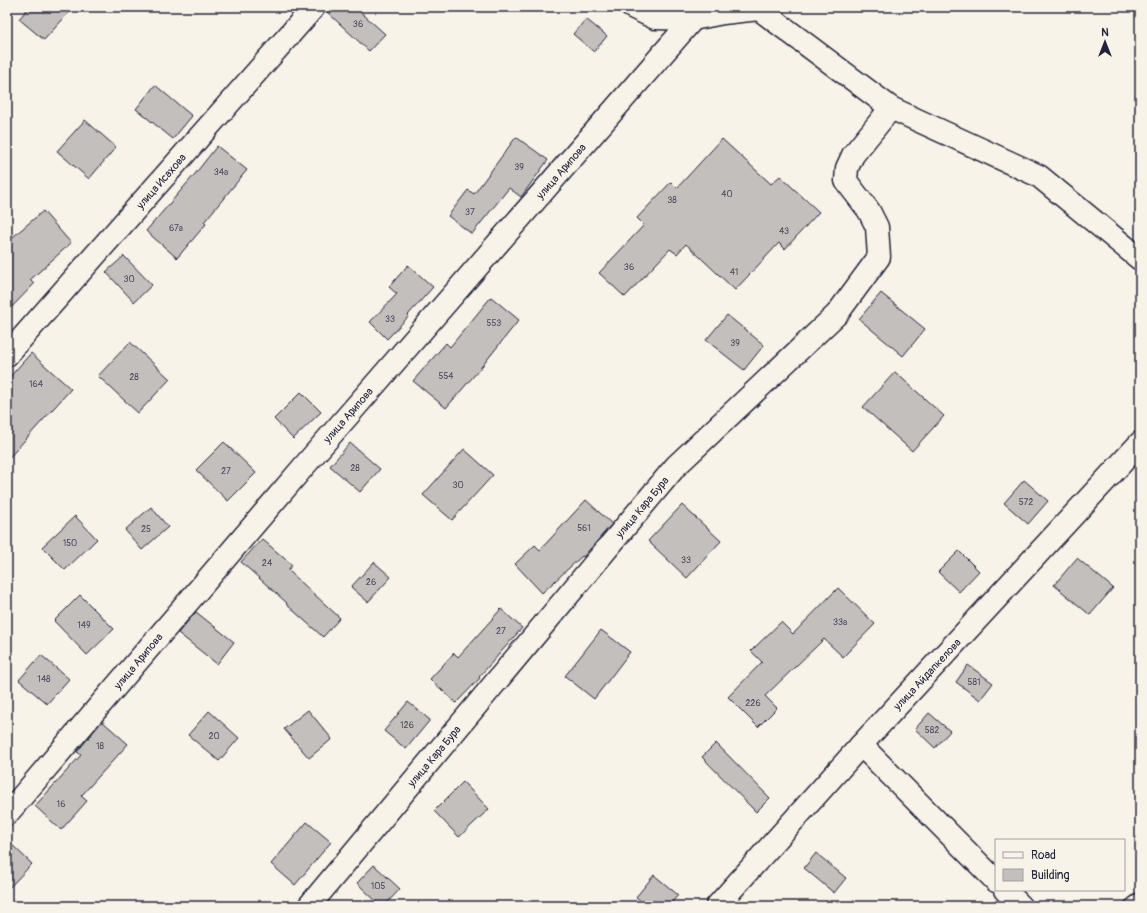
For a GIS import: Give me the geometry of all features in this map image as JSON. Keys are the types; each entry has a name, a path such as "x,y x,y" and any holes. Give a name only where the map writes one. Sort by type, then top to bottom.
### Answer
{"street":[{"name":"улица Исахова","path":"7,355 314,7"},
{"path":"632,7 655,18 694,19 723,13 759,9 891,108 1039,176 1140,259"},
{"name":"улица Арипова","path":"7,814 305,465 694,19"},
{"name":"улица Кара Бура","path":"309,906 676,466 837,314 879,257 877,227 869,211 846,181 847,168 853,155 891,108"},
{"name":"улица Айдапкелова","path":"717,906 861,745 1140,444"},
{"path":"861,745 995,880"},
{"path":"1006,891 1021,906"}],"lane":[{"path":"1130,906 1140,898"}],"building":[{"path":"29,7 74,7 44,40 19,19"},
{"path":"326,7 355,7 385,34 369,51 326,11"},
{"path":"586,19 607,36 594,52 573,34"},
{"path":"155,85 192,116 173,139 136,109"},
{"path":"85,120 116,147 89,179 57,151"},
{"path":"516,137 548,160 521,197 509,188 472,234 448,216 468,190 474,194"},
{"path":"722,139 771,184 780,176 819,212 785,249 779,243 735,290 686,244 677,254 670,249 625,297 599,273 644,225 637,218 671,182 677,188"},
{"path":"217,146 247,170 204,222 206,224 177,258 146,231"},
{"path":"43,211 71,243 30,280 34,284 7,312 7,242"},
{"path":"124,256 152,285 134,302 106,272"},
{"path":"408,265 433,287 408,315 409,316 387,339 370,322 397,294 389,287"},
{"path":"881,293 925,329 903,356 859,319"},
{"path":"491,297 519,320 446,408 413,381 446,343 450,347"},
{"path":"727,315 764,345 744,370 706,340"},
{"path":"130,342 170,379 138,413 98,376"},
{"path":"31,353 71,389 7,460 7,380"},
{"path":"895,372 944,416 912,451 863,407"},
{"path":"301,392 321,412 293,439 274,419"},
{"path":"224,442 256,473 228,501 196,470"},
{"path":"350,443 380,469 360,492 330,466"},
{"path":"464,449 493,475 452,520 423,495"},
{"path":"1024,480 1048,501 1028,524 1004,503"},
{"path":"586,500 612,524 583,557 582,556 542,593 515,564 535,545 540,550"},
{"path":"682,505 721,541 687,578 648,541"},
{"path":"151,507 168,527 142,550 125,530"},
{"path":"75,516 97,539 65,570 42,547"},
{"path":"262,539 292,565 288,570 340,618 323,637 241,562"},
{"path":"959,551 979,571 959,592 938,572"},
{"path":"1077,558 1113,588 1090,615 1054,585"},
{"path":"374,562 391,577 368,602 351,587"},
{"path":"838,588 875,624 843,657 824,639 765,696 777,708 758,727 728,697 762,662 751,651 781,622 793,634"},
{"path":"80,595 114,629 87,655 54,621"},
{"path":"501,609 522,628 479,677 480,678 456,703 430,679 454,653 458,657"},
{"path":"196,612 234,642 217,664 178,633"},
{"path":"601,630 630,652 594,699 565,676"},
{"path":"41,655 69,679 47,704 19,680"},
{"path":"968,665 993,683 980,700 956,682"},
{"path":"408,702 430,720 406,749 384,731"},
{"path":"308,710 332,739 309,758 284,729"},
{"path":"209,711 239,738 219,761 188,735"},
{"path":"929,713 950,731 935,748 915,729"},
{"path":"102,721 128,744 81,796 87,801 61,830 35,806 81,755 77,752"},
{"path":"716,743 770,798 756,812 702,757"},
{"path":"463,782 489,809 459,837 434,811"},
{"path":"307,822 331,842 295,885 271,864"},
{"path":"7,840 32,864 7,890"},
{"path":"816,853 846,878 834,893 804,868"},
{"path":"374,865 400,889 384,906 381,906 357,883"},
{"path":"654,875 678,895 669,906 647,906 636,897"}]}
